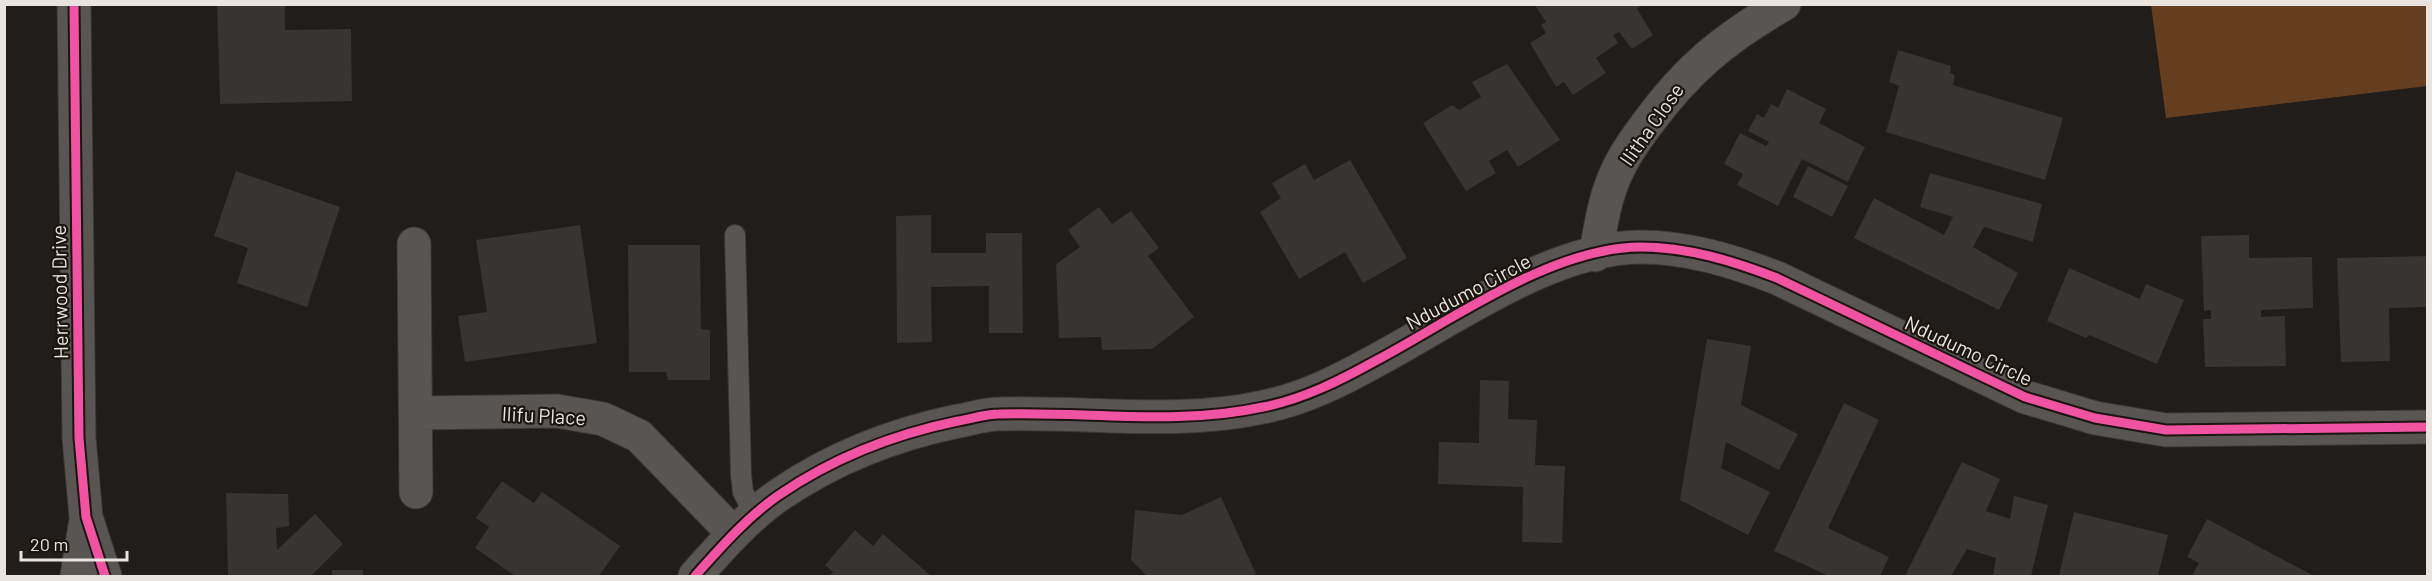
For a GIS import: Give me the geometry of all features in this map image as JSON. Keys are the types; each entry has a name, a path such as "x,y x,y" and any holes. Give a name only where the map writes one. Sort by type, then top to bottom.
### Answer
{"street":[{"name":"Herrwood Drive","path":"74,4 79,426 86,517 77,576"},
{"name":"Ilitha Close","path":"1595,255 1609,192 1626,152 1674,87 1708,55 1745,27 1784,4"},
{"path":"414,244 416,492"},
{"name":"Ndudumo Circle","path":"695,576 744,524 779,495 846,457 931,427 995,414 1196,416 1264,407 1330,385 1530,275 1595,255 1638,247 1687,251 1735,261 1777,278 2025,397 2095,418 2166,430 2427,427"},
{"name":"Ilifu Place","path":"417,413 557,411 603,418 639,436 744,524"},
{"name":"Herrwood Drive","path":"86,517 105,576"}],"lane":[{"path":"735,235 744,524"}],"shaded area":[{"path":"2151,5 2427,5 2427,86 2166,118"}],"building":[{"path":"217,4 285,4 285,30 351,29 352,101 220,104"},
{"path":"1534,4 1644,4 1637,9 1653,35 1632,49 1619,32 1613,35 1618,43 1596,58 1606,73 1573,95 1564,82 1556,87 1530,43 1546,33 1541,25 1546,22"},
{"path":"1898,50 1951,66 1950,73 1955,75 1953,85 2063,118 2045,180 1886,132 1899,86 1889,82"},
{"path":"1507,64 1560,140 1518,167 1507,150 1489,161 1496,173 1466,191 1423,123 1452,105 1459,110 1481,97 1472,82"},
{"path":"1787,89 1826,109 1819,123 1865,147 1848,182 1802,159 1778,206 1737,185 1743,174 1724,164 1740,133 1766,146 1769,142 1748,131 1757,114 1764,118 1771,104 1778,108"},
{"path":"1350,160 1407,258 1363,283 1345,252 1299,279 1260,212 1281,198 1272,183 1305,164 1314,180"},
{"path":"1808,166 1848,186 1832,217 1793,197"},
{"path":"236,171 340,207 307,307 237,283 248,248 214,236"},
{"path":"1930,173 2042,204 2033,242 1984,227 1973,247 2018,273 1999,310 1854,238 1874,198 1944,235 1953,217 1920,207"},
{"path":"1099,207 1112,224 1131,211 1159,248 1148,256 1194,317 1152,349 1102,350 1101,337 1059,338 1056,264 1080,247 1068,230"},
{"path":"931,215 931,253 986,253 986,233 1022,233 1023,333 989,333 989,286 931,287 932,342 897,343 896,216"},
{"path":"580,225 597,343 465,362 458,316 487,312 476,240"},
{"path":"2249,235 2249,258 2312,257 2313,308 2261,310 2261,317 2285,316 2286,366 2205,367 2203,319 2211,319 2211,310 2204,311 2201,236"},
{"path":"628,245 700,245 701,329 710,330 710,380 668,380 666,372 629,372"},
{"path":"2428,256 2428,307 2389,308 2390,361 2341,362 2337,258"},
{"path":"2069,268 2140,299 2146,284 2184,300 2157,364 2089,335 2086,338 2047,321"},
{"path":"1707,339 1751,346 1741,405 1798,434 1779,470 1726,442 1721,468 1770,492 1748,535 1680,500"},
{"path":"1480,380 1509,381 1508,419 1537,420 1535,465 1565,466 1562,543 1522,542 1523,487 1438,484 1439,442 1479,443"},
{"path":"1844,403 1879,420 1828,528 1889,557 1880,576 1829,576 1774,551"},
{"path":"1962,462 2000,479 1986,511 2010,519 2014,496 2048,505 2031,576 1993,576 1996,558 1967,549 1951,576 1905,576"},
{"path":"502,481 534,503 542,492 620,546 599,576 515,576 475,548 489,527 476,518"},
{"path":"226,493 288,494 289,526 276,528 277,550 315,514 343,544 311,576 228,576"},
{"path":"1221,497 1256,574 1250,576 1147,576 1131,560 1135,510 1182,515"},
{"path":"2074,512 2168,535 2158,576 2059,576"},
{"path":"2207,519 2314,576 2192,576 2199,563 2187,557"},
{"path":"855,530 873,546 883,534 931,576 829,576 833,572 825,565"},
{"path":"332,570 363,570 363,576 332,576"}],"cycle path":[{"path":"74,4 79,438 86,517 105,576"},
{"path":"695,576 745,523 779,495 821,470 888,440 934,426 994,414 1198,416 1231,413 1278,404 1308,394 1350,375 1471,306 1538,272 1572,259 1606,250 1640,247 1693,252 1777,278 2025,397 2095,418 2166,430 2428,427"}]}
